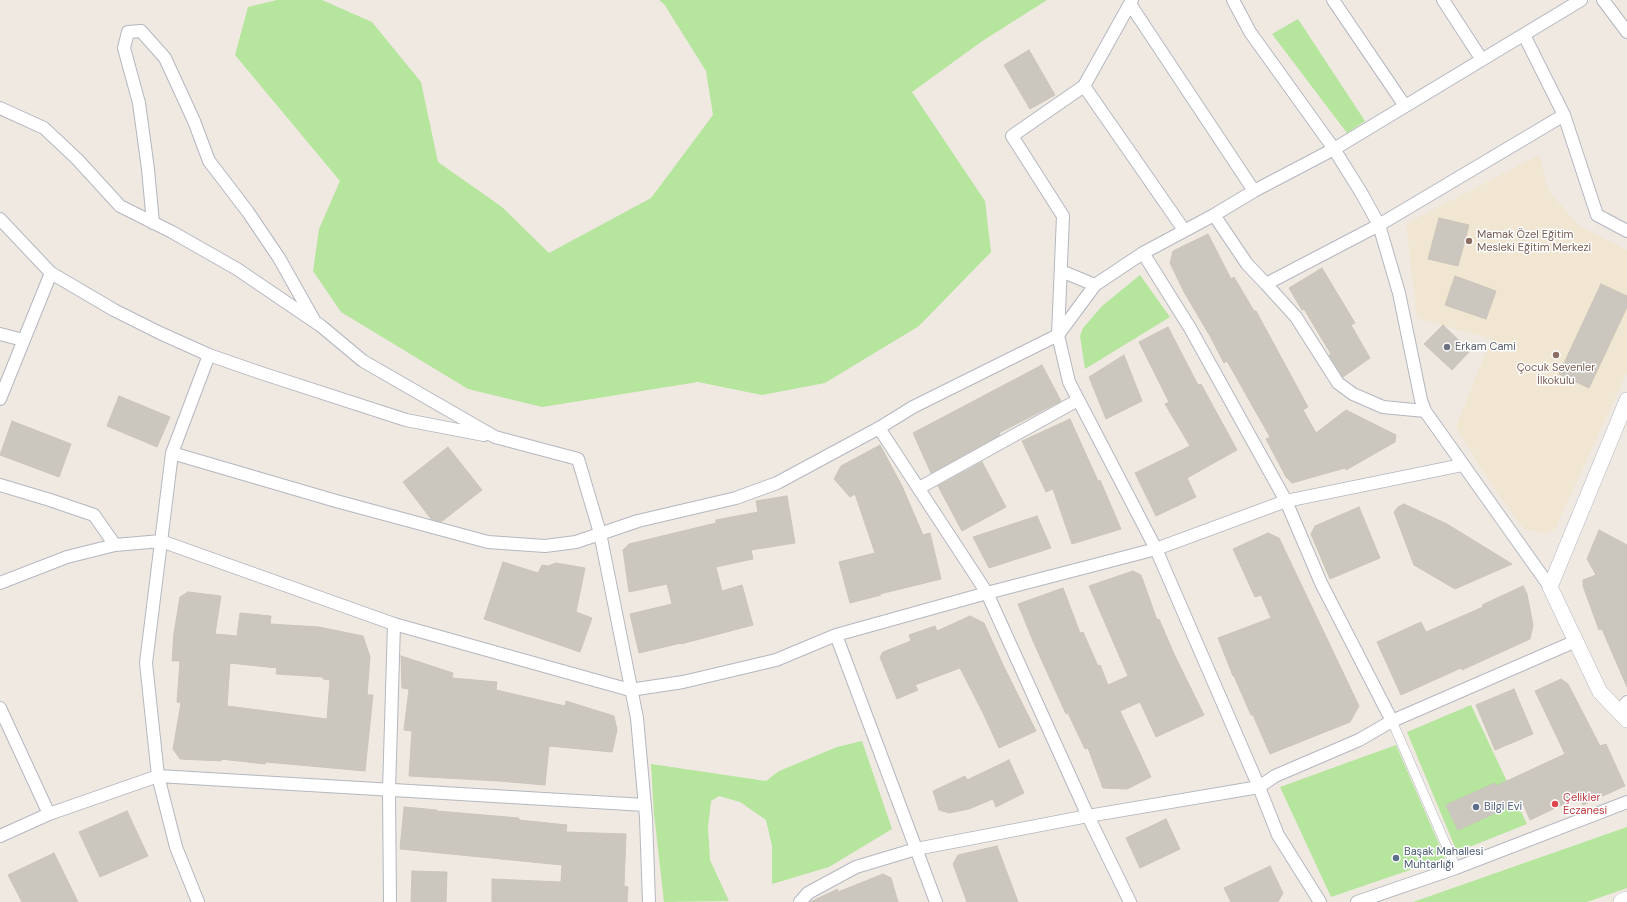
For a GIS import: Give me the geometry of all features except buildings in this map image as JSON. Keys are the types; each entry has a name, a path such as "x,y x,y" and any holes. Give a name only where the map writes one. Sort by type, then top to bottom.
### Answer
{"main road":[{"path":"1622,902 1627,900"}],"street":[{"path":"1233,0 1250,32 1334,149 1362,194 1379,226 1399,293 1421,400 1425,411 1550,587 1600,692 1624,711"},
{"path":"1333,0 1405,106"},
{"path":"1443,0 1482,60"},
{"path":"172,453 336,501 488,542 545,546 576,542 638,521 736,498 777,484 879,428 913,407 1058,335 1095,285 1143,252 1334,149 1581,0"},
{"path":"1603,0 1627,32"},
{"path":"1254,191 1131,2 1084,86 1012,136 1063,216 1058,335 1069,382 1156,549 1259,787 1278,835 1320,902"},
{"path":"152,222 148,169 139,103 124,48 128,32 141,31 165,58 194,121 209,161 248,212 279,258 316,323"},
{"path":"1524,35 1564,115 1597,215 1627,231"},
{"path":"1084,86 1184,230"},
{"path":"0,108 44,128 77,159 120,206 237,269 316,323 363,361 495,437"},
{"path":"1266,284 1379,226 1564,115"},
{"path":"1214,215 1247,264 1296,318 1338,384 1353,394 1383,407 1425,411"},
{"path":"0,219 51,273 114,310 209,355 406,420 495,437 578,458 600,533 630,690 637,718 644,805 649,902"},
{"path":"1143,252 1190,328 1286,501 1321,583 1392,721 1456,868"},
{"path":"1061,271 1095,285"},
{"path":"0,399 51,273"},
{"path":"0,334 23,340"},
{"path":"198,902 176,847 158,776 146,663 172,453 209,355"},
{"path":"919,488 1078,400"},
{"path":"1550,587 1627,400"},
{"path":"879,428 987,593 1088,816 1130,902"},
{"path":"0,583 66,557 115,545 160,541 394,624 630,690 683,682 776,660 836,635 987,593 1156,549 1286,501 1462,465"},
{"path":"0,485 94,515 115,545"},
{"path":"390,902 389,790 394,624"},
{"path":"836,635 936,902"},
{"path":"800,902 808,893 856,867 916,849 1088,816 1259,787 1275,776 1359,740 1392,721 1576,641"},
{"path":"0,708 49,814"},
{"path":"0,836 49,814 158,776 644,805"},
{"path":"1357,902 1456,868 1627,802"}],"shaded area":[{"name":"Çocuk Sevenler İlkokulu","path":"1539,155 1548,190 1578,225 1627,250 1627,372 1555,529 1547,534 1524,529 1493,487 1456,427 1491,339 1417,318 1406,224"}],"green space":[{"path":"277,0 322,0 372,22 421,82 438,162 502,207 549,253 651,198 713,115 706,71 664,4 659,0 1047,0 981,42 912,92 985,201 991,252 919,326 825,383 762,395 698,382 542,407 468,389 341,312 313,271 319,229 340,181 235,55 248,7"},
{"path":"1298,19 1365,121 1347,133 1272,34"},
{"path":"1140,275 1170,317 1085,369 1080,336 1083,328 1102,306"},
{"path":"1471,705 1527,824 1457,852 1407,732"},
{"path":"862,741 892,829 829,867 772,884 772,846 766,820 740,802 719,796 711,801 708,827 710,860 729,901 664,902 654,814 651,764 766,781 779,771 837,747"},
{"path":"1396,745 1445,858 1331,897 1280,787"},
{"path":"1627,827 1627,888 1587,902 1413,902"}],"place":[{"name":"Mamak Özel Eğitim Mesleki Eğitim Merkezi","path":"1469,241"},
{"name":"Erkam Cami","path":"1447,347"},
{"name":"Çocuk Sevenler İlkokulu","path":"1556,355"},
{"name":"Çelikler Eczanesi","path":"1555,804"},
{"name":"Bilgi Evi","path":"1476,807"},
{"name":"Başak Mahallesi Muhtarlığı","path":"1396,858"}]}
